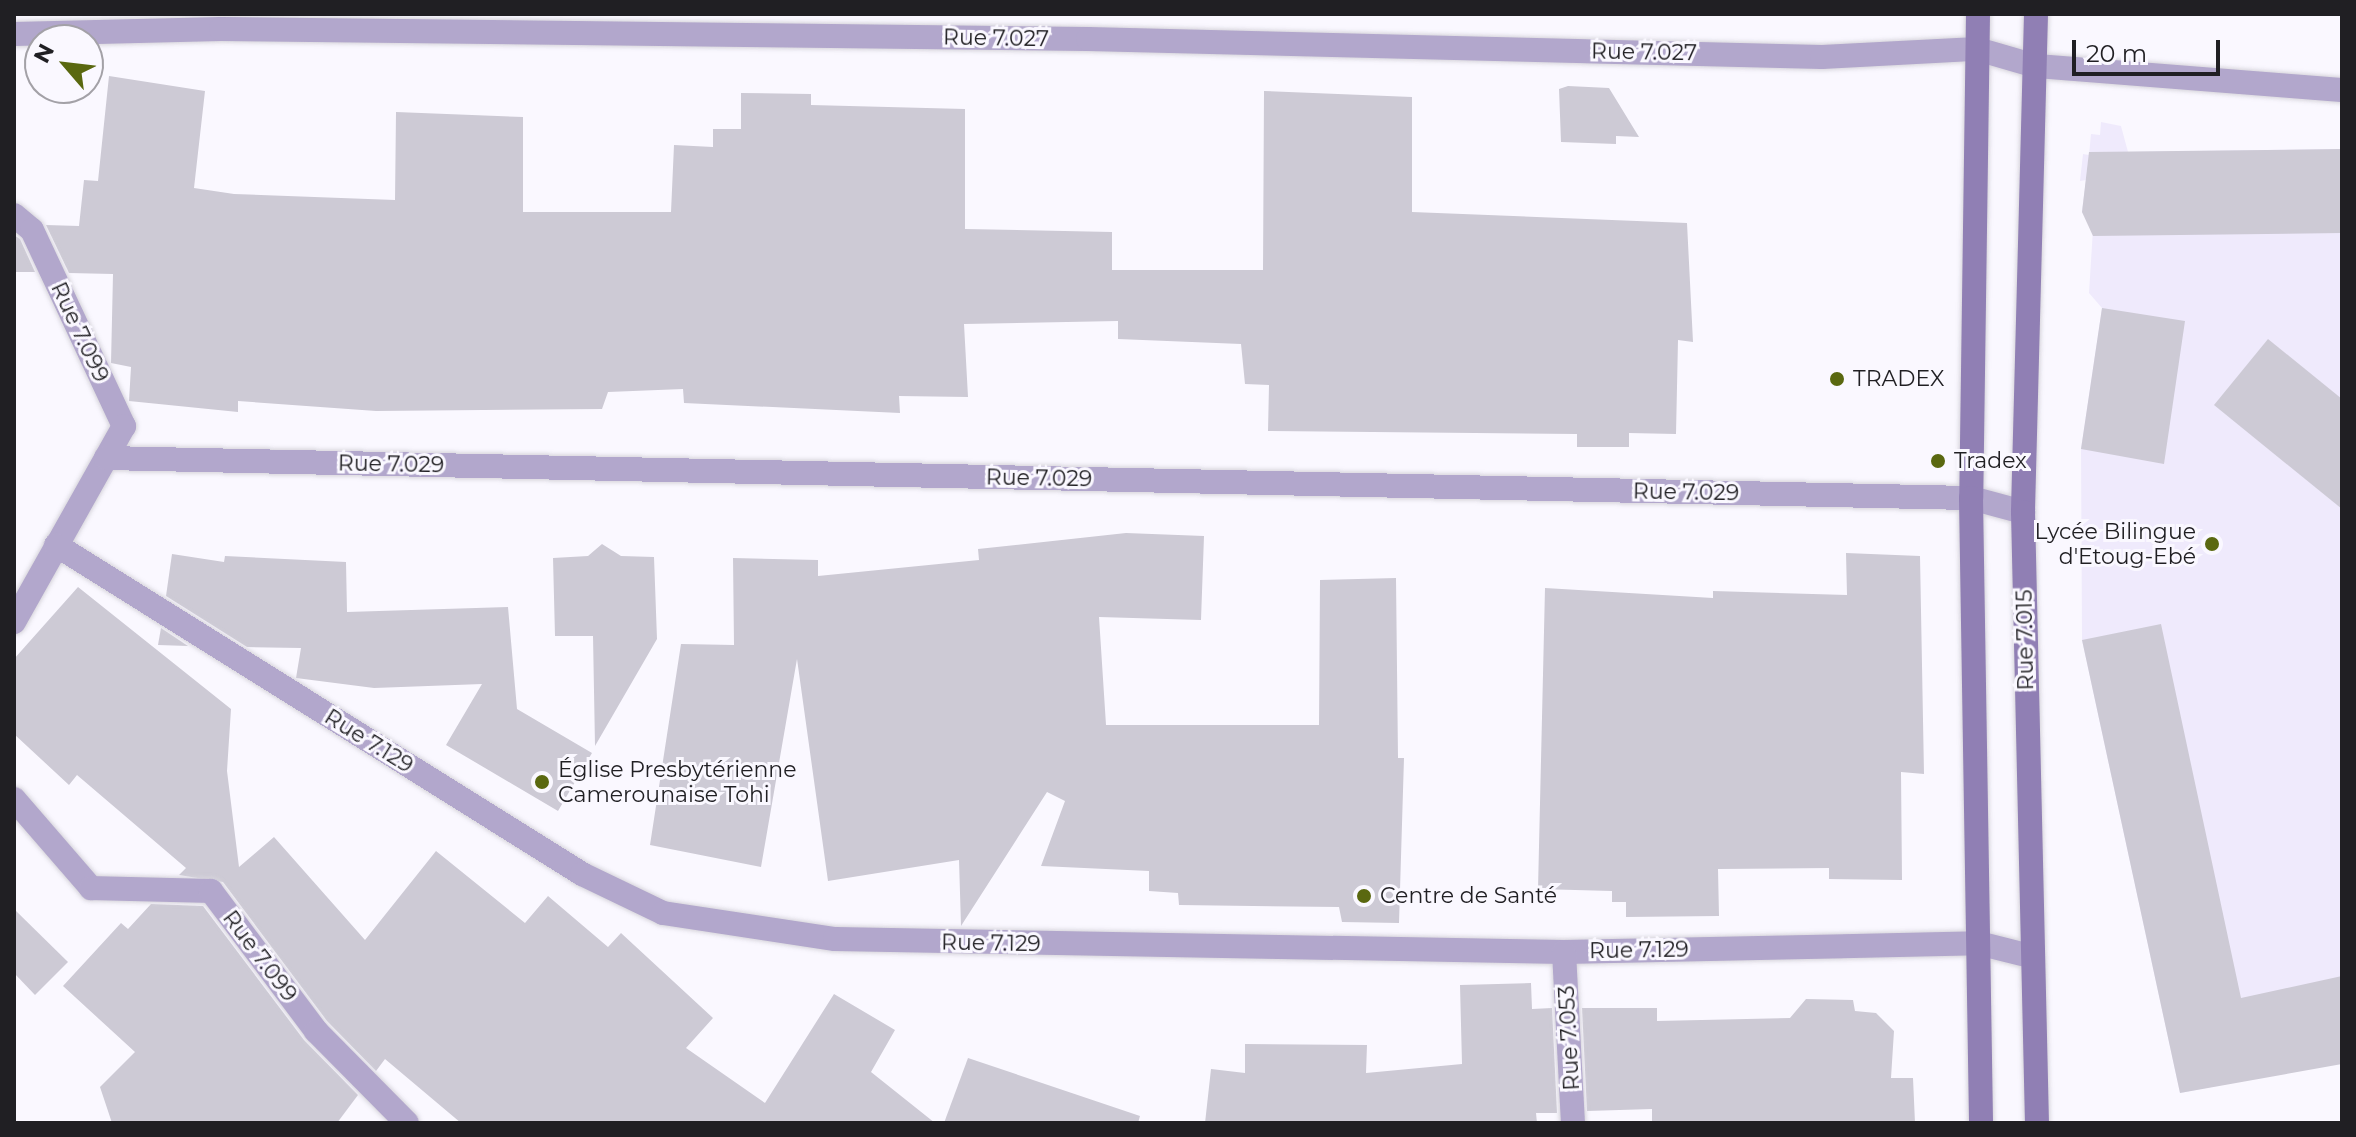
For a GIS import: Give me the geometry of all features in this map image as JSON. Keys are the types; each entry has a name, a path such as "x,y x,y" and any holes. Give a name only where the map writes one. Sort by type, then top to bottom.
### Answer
{"main road":[{"path":"1978,14 1971,498 1981,1123"},
{"name":"Rue 7.015","path":"2036,14 2023,512 2030,956 2037,1123"}],"street":[{"name":"Rue 7.027","path":"14,34 221,29 1041,38 1822,57 1977,49 2036,66 2342,90"},
{"name":"Rue 7.099","path":"14,215 32,230 124,426 14,622"},
{"name":"Rue 7.029","path":"106,458 1971,498"},
{"path":"1971,498 2023,512"},
{"name":"Rue 7.129","path":"56,545 582,874 663,913 835,939 1564,952 1978,943 2030,956"},
{"name":"Rue 7.099","path":"14,799 91,888 211,891 316,1031 407,1123"},
{"name":"Rue 7.053","path":"1564,952 1573,1123"}],"shaded area":[{"name":"Lycée Bilingue d'Etoug-Ebé","path":"2101,122 2121,126 2128,152 2342,149 2342,1062 2180,1093 2082,640 2081,449 2102,308 2089,293 2093,229 2082,212 2086,180 2080,181 2083,154 2089,155 2091,134 2100,135"}],"building":[{"path":"109,76 205,91 194,188 234,194 395,200 396,112 523,117 523,212 671,212 674,145 713,147 713,129 741,129 741,93 811,94 811,105 965,109 965,229 1112,232 1112,270 1263,270 1264,91 1412,97 1412,212 1687,223 1693,342 1678,340 1676,434 1629,433 1629,447 1577,447 1577,434 1268,431 1269,385 1245,384 1241,344 1118,339 1118,321 964,324 968,397 899,396 900,413 684,403 683,389 608,392 602,409 376,411 238,401 238,412 129,401 131,367 111,363 113,274 69,273 46,225 79,226 84,180 98,181"},
{"path":"1568,86 1609,88 1639,137 1616,136 1616,144 1561,142 1559,89"},
{"path":"2342,149 2342,233 2093,236 2082,212 2089,152"},
{"path":"14,235 20,239 35,272 14,272"},
{"path":"2102,308 2185,321 2164,464 2081,449"},
{"path":"2268,339 2342,399 2342,509 2214,405"},
{"path":"1126,533 1204,536 1201,620 1099,617 1106,725 1319,725 1320,580 1396,578 1398,758 1404,758 1399,923 1342,922 1339,907 1179,905 1178,893 1149,891 1149,871 1041,866 1065,801 1047,792 961,926 959,860 828,881 797,659 761,867 650,845 681,644 734,645 733,558 818,560 818,576 979,560 978,549"},
{"path":"602,544 621,556 654,557 657,639 595,746 593,636 555,636 553,558 588,556"},
{"path":"1846,553 1920,556 1924,774 1901,772 1902,880 1829,879 1829,868 1718,869 1719,916 1626,917 1626,902 1612,902 1612,891 1538,889 1545,588 1713,598 1713,591 1847,595"},
{"path":"172,554 224,562 225,556 346,562 347,612 508,607 517,709 592,753 558,811 446,745 482,684 374,688 296,678 301,648 247,647 166,596"},
{"path":"78,587 231,709 227,771 239,867 274,837 365,940 436,851 525,923 548,896 608,947 621,933 713,1018 686,1048 765,1103 834,994 895,1030 871,1072 935,1123 461,1123 385,1059 376,1071 327,1021 223,882 179,875 186,868 77,775 69,785 14,734 14,659"},
{"path":"2161,624 2241,998 2342,976 2342,1064 2180,1093 2082,640"},
{"path":"161,628 188,646 158,645"},
{"path":"151,904 203,906 304,1040 358,1095 337,1123 112,1123 100,1087 135,1052 63,986 121,923 128,929"},
{"path":"14,909 68,962 35,995 14,973"},
{"path":"1531,983 1532,1009 1552,1008 1557,1113 1536,1113 1537,1123 1205,1123 1211,1069 1245,1073 1245,1044 1367,1045 1366,1073 1462,1064 1460,985"},
{"path":"1806,999 1853,1000 1855,1011 1876,1013 1894,1031 1891,1078 1913,1078 1915,1123 1652,1123 1652,1109 1587,1111 1582,1008 1657,1008 1657,1021 1790,1018"},
{"path":"968,1058 1140,1116 1138,1123 944,1123"}],"place":[{"name":"TRADEX","path":"1837,379"},
{"name":"Tradex","path":"1938,461"},
{"name":"Lycée Bilingue d'Etoug-Ebé","path":"2212,544"},
{"name":"Église Presbytérienne Camerounaise Tohi","path":"542,782"},
{"name":"Centre de Santé","path":"1364,896"}]}
